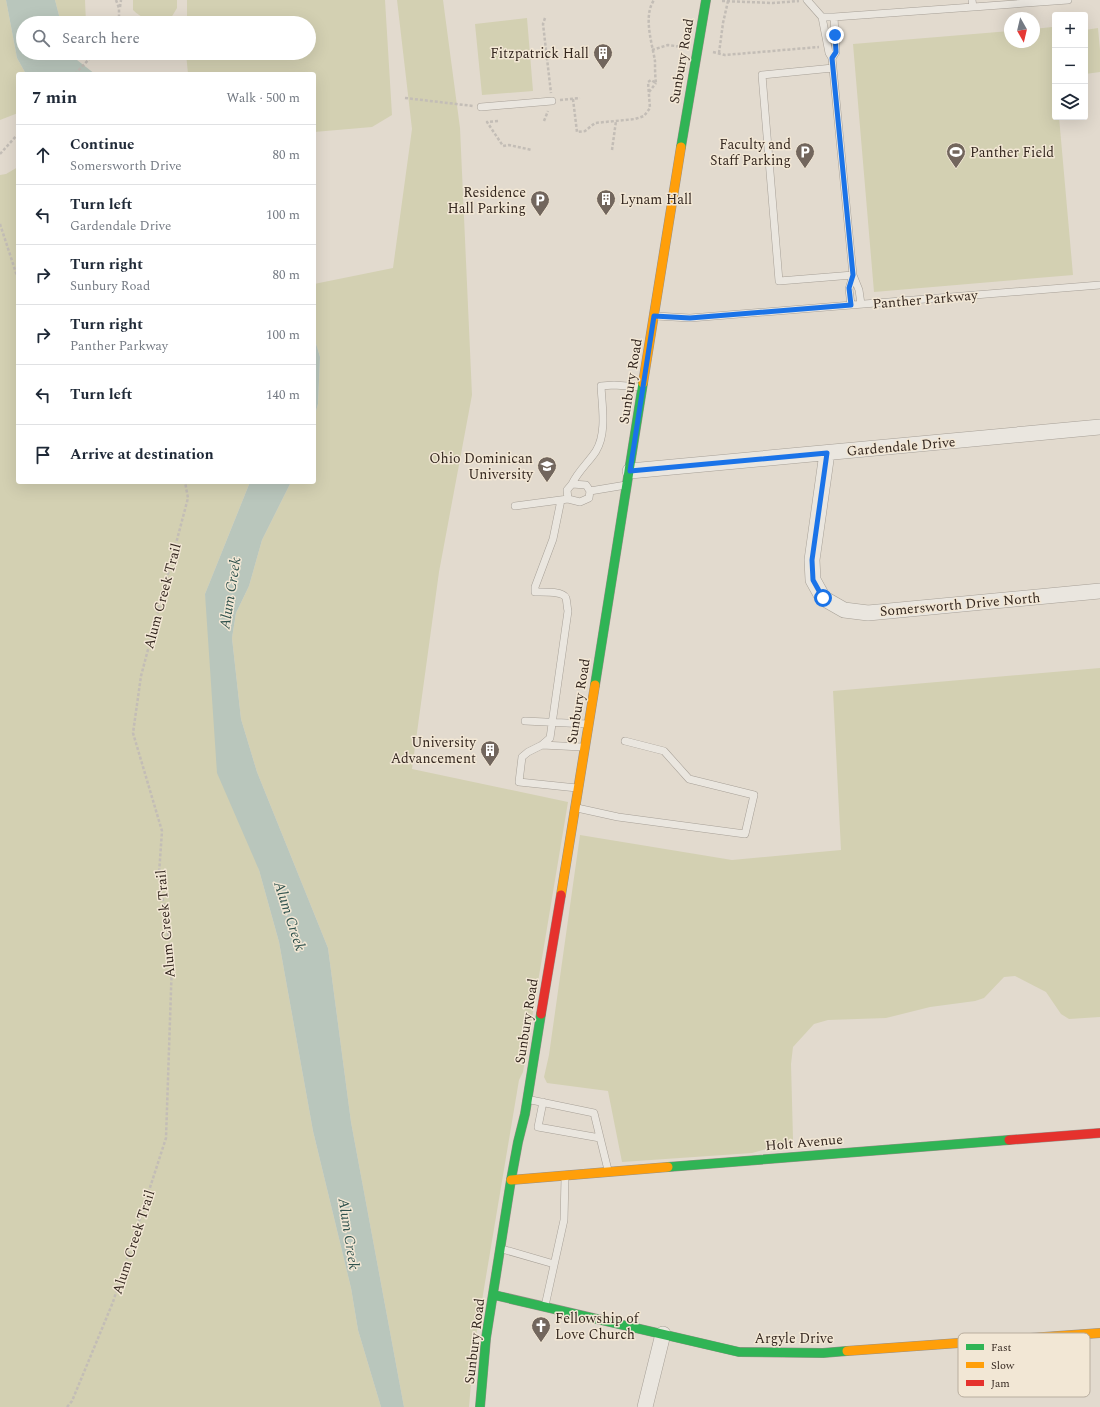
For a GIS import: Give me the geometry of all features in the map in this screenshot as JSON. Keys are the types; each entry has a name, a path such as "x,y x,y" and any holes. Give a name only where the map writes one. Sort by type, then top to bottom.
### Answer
{"main road":[{"name":"Sunbury Road","path":"480,1407 486,1338 511,1180 527,1099 589,724 697,48 706,0"},
{"name":"Holt Avenue","path":"511,1180 1100,1133"},
{"name":"Argyle Drive","path":"494,1295 739,1352 823,1353 958,1343"},
{"name":"Argyle Drive","path":"1090,1334 1100,1333"}],"street":[{"name":"Gardendale Drive","path":"629,478 827,453 1100,427"},
{"name":"Somersworth Drive North","path":"827,453 812,560 813,580 823,598 844,610 868,612 1100,591"},
{"path":"645,1407 663,1334"}],"lane":[{"path":"805,0 822,17 829,53 832,58 853,275 859,290 861,304"},
{"path":"822,17 972,4 1068,0"},
{"path":"832,58 836,52 834,17"},
{"path":"833,68 762,74 779,281 853,275"},
{"path":"482,107 552,101"},
{"path":"851,305 849,288 853,275"},
{"name":"Panther Parkway","path":"654,316 690,318 1100,284"},
{"path":"578,789 519,782 522,757 528,752 542,745 550,738 568,611 564,595 558,593 535,592 535,587 553,539 567,490 600,443 602,415 601,386 614,384 644,387"},
{"path":"590,491 629,478"},
{"path":"515,506 564,499 580,502 589,498 590,491 586,485 572,484"},
{"path":"525,721 552,721 589,724"},
{"path":"575,808 618,817 745,834 754,795 689,779 664,752 625,741"},
{"path":"542,745 585,747"},
{"path":"527,1099 594,1113 609,1172"},
{"path":"543,1102 538,1127 600,1138"},
{"path":"545,1306 564,1220 565,1176"},
{"path":"501,1249 554,1264"}],"path":[{"path":"116,0 119,8"},
{"path":"119,16 121,0"},
{"path":"649,92 656,83 649,21 650,6 654,0"},
{"path":"719,53 728,1 773,3 805,0"},
{"path":"545,18 543,24 552,101 580,98"},
{"path":"652,50 668,45 697,48 725,55 821,47"},
{"path":"77,72 89,60"},
{"path":"573,99 577,132 586,131 595,123 635,119 644,116 650,108 648,82 651,80 656,83"},
{"path":"405,98 482,107"},
{"path":"498,121 488,122 503,146 509,145 532,150"},
{"path":"612,150 616,121"},
{"path":"0,154 16,136"},
{"path":"0,224 16,272"},
{"name":"Alum Creek Trail","path":"67,1407 72,1401 113,1302 166,1138 172,961 159,874 162,831 133,733 141,676 188,498 185,484"}],"shaded area":[{"path":"0,0 6,0 16,60 18,60 25,72 16,72 16,114 0,120"},
{"path":"55,0 85,0 86,16 59,16"},
{"path":"133,0 177,0 177,8 172,16 141,16 133,10"},
{"path":"187,0 385,0 392,115 372,127 316,132 316,72 188,72 187,60 316,60 316,16 187,16"},
{"path":"397,0 443,0 460,128 472,395 439,572 412,769 568,802 523,1072 519,1080 474,1348 469,1407 404,1407 351,1122 328,948 257,772 241,719 232,638 236,613 249,586 262,540 290,484 316,484 316,411 318,404 320,357 316,344 316,284 393,268 412,129"},
{"path":"527,18 533,91 482,95 475,24"},
{"path":"1052,27 1052,120 1059,120 1073,275 874,292 853,44 1004,31 1004,48 1040,48 1040,28"},
{"path":"1098,28 1100,72 1088,74 1088,30"},
{"path":"16,168 16,484 249,484 205,594 259,870 279,942 313,1131 351,1288 358,1330 381,1407 0,1407 0,175 6,174"},
{"path":"1100,668 1100,1017 1069,1019 1061,1014 1046,992 1015,976 1004,977 984,998 975,1001 930,1007 886,1018 828,1020 814,1024 793,1047 791,1064 793,1139 784,1144 752,1153 622,1162 608,1091 547,1083 544,1077 549,1055 580,835 732,860 841,850 833,691"}],"water":[{"path":"6,0 55,0 59,16 16,16 16,53"},
{"path":"18,60 77,60 92,72 25,72"},
{"path":"316,344 320,357 318,404 316,411"},
{"name":"Alum Creek","path":"249,484 290,484 262,540 249,586 236,613 232,638 241,719 257,772 328,948 351,1122 404,1407 381,1407 358,1330 351,1288 313,1131 279,942 259,870 217,773 205,594"}],"traffic: fast":[{"path":"681,147 706,0"},
{"path":"595,685 643,383"},
{"path":"480,1407 486,1338 511,1180 525,1114 541,1014"},
{"path":"668,1167 1009,1140"},
{"path":"494,1295 739,1352 823,1353 847,1351"}],"traffic: slow":[{"path":"643,383 681,147"},
{"path":"561,895 595,685"},
{"path":"511,1180 668,1167"},
{"path":"1090,1334 1100,1333"},
{"path":"847,1351 958,1343"}],"traffic: jam":[{"path":"541,1014 561,895"},
{"path":"1009,1140 1100,1133"}],"place":[{"name":"Fitzpatrick Hall","path":"603,70"},
{"name":"Faculty and Staff Parking","path":"805,169"},
{"name":"Panther Field","path":"956,169"},
{"name":"Lynam Hall","path":"606,216"},
{"name":"Residence Hall Parking","path":"540,217"},
{"name":"Ohio Dominican University","path":"547,483"},
{"name":"University Advancement","path":"490,767"},
{"name":"Fellowship of Love Church","path":"541,1343"}],"route":[{"path":"823,598 813,580 812,560 827,453 630,471 654,316 690,318 851,305 849,288 853,275 832,58 836,52 835,35"}]}
